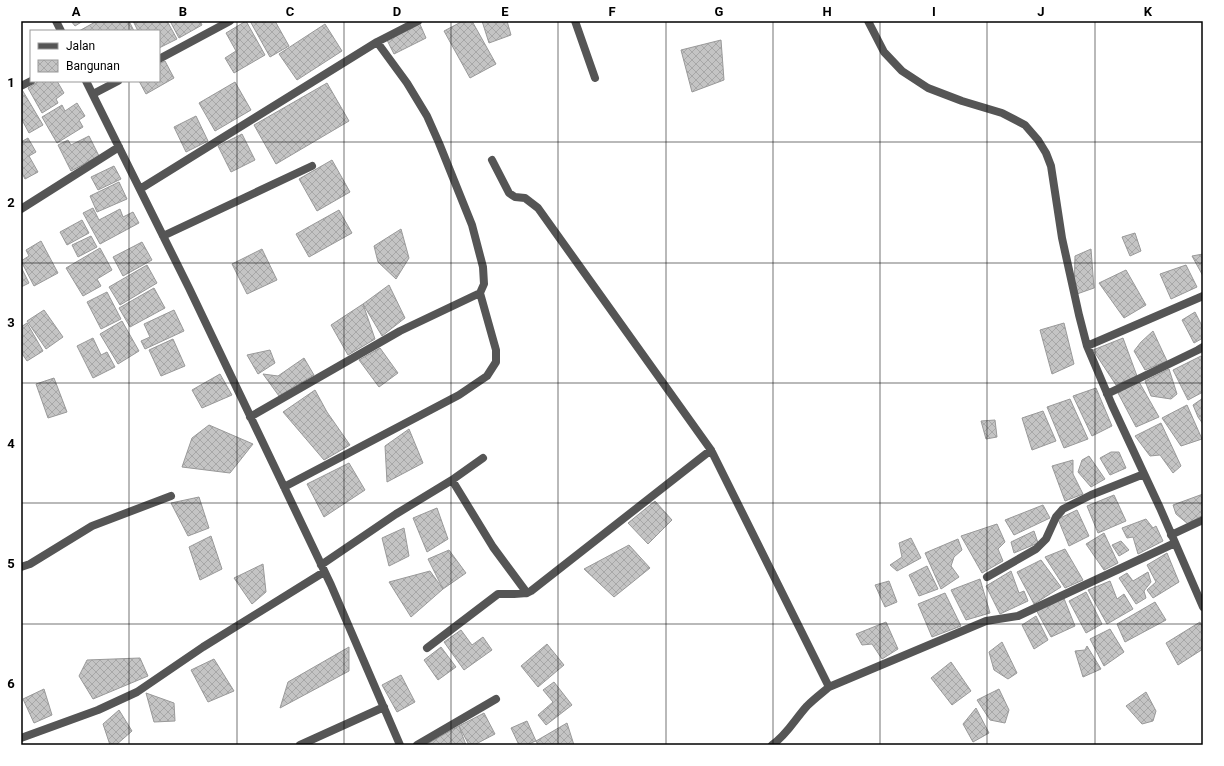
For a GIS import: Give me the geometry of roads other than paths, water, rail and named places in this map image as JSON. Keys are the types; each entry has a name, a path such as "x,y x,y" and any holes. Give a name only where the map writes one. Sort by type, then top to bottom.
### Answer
{"street":[{"path":"56,21 60,30"},
{"path":"160,58 230,21"},
{"path":"140,189 377,42 418,21"},
{"path":"575,21 595,78"},
{"path":"868,21 884,52 902,71 928,88 962,101 1002,113 1024,125 1038,140 1046,153 1051,166 1062,238 1087,346 1107,394 1172,535 1203,607"},
{"path":"284,487 459,395 487,376 496,362 496,350 480,294 484,284 483,267 472,225 427,116 407,83 377,42"},
{"path":"21,86 30,82"},
{"path":"87,82 163,236 323,568 400,745"},
{"path":"93,94 116,82"},
{"path":"21,209 119,147"},
{"path":"492,160 509,193 515,197 525,198 538,208 711,450 829,687"},
{"path":"163,236 312,166"},
{"path":"250,417 400,331 480,294"},
{"path":"1087,346 1203,296"},
{"path":"1107,394 1203,347"},
{"path":"427,648 498,594 527,593 532,590 711,450"},
{"path":"21,738 98,710 138,692 323,568 396,514 452,480 483,458"},
{"path":"987,577 1036,549 1046,539 1056,517 1063,509 1091,495 1144,474"},
{"path":"452,480 493,547 527,593"},
{"path":"21,567 30,564 92,526 171,496"},
{"path":"1172,535 1203,520"},
{"path":"772,745 794,724 808,705 829,687 986,621 1018,616 1175,543"},
{"path":"417,745 496,699"},
{"path":"300,745 384,707"}]}
